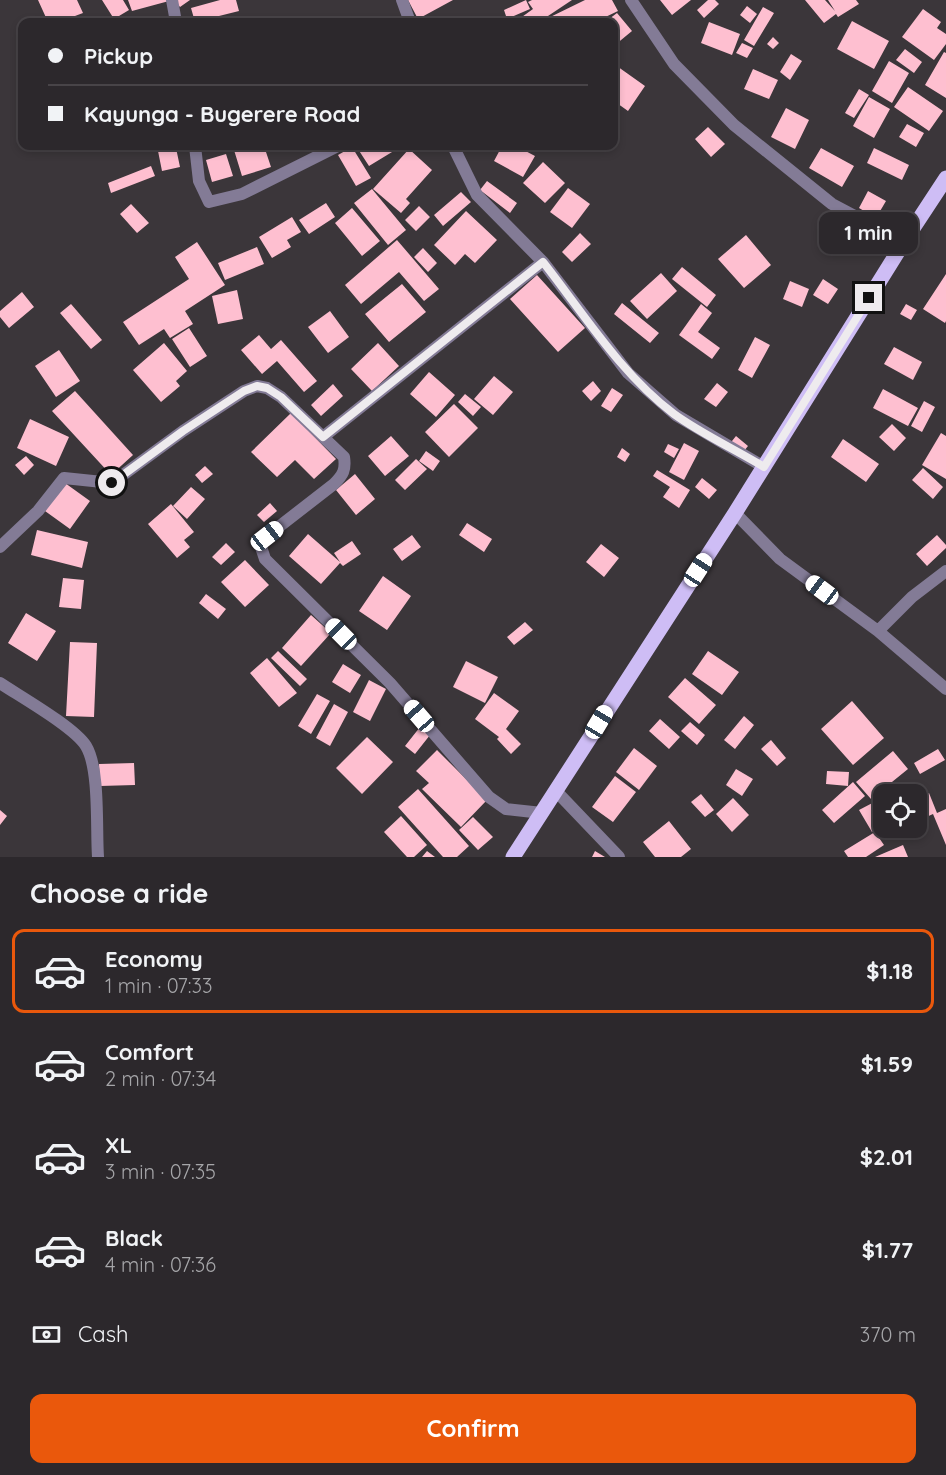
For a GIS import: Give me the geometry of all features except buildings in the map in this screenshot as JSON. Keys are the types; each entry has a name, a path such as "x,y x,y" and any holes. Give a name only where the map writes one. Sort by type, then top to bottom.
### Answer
{"main road":[{"path":"513,857 735,513 946,178"}],"street":[{"path":"172,0 175,18"},
{"path":"402,0 409,18"},
{"path":"631,0 674,64 734,125 832,204 904,242"},
{"path":"195,150 199,181 209,202 242,194 330,150"},
{"path":"455,150 477,195 543,262 628,374 676,415 764,467"},
{"path":"323,437 543,262"},
{"path":"0,547 38,511 64,478 112,483 183,431 244,391 257,386 267,388 281,397 344,457 345,467 343,475 334,484 267,536 261,548 265,559 390,683 489,796 506,809 542,813"},
{"path":"735,513 780,558 878,631 946,689"},
{"path":"878,631 912,597 946,571"},
{"path":"0,683 71,730 86,746 94,769 98,857"},
{"path":"556,791 619,857"}],"route":[{"path":"112,483 183,431 244,391 257,386 267,388 281,397 323,437 543,262 628,374 676,415 764,467 869,298"}]}
